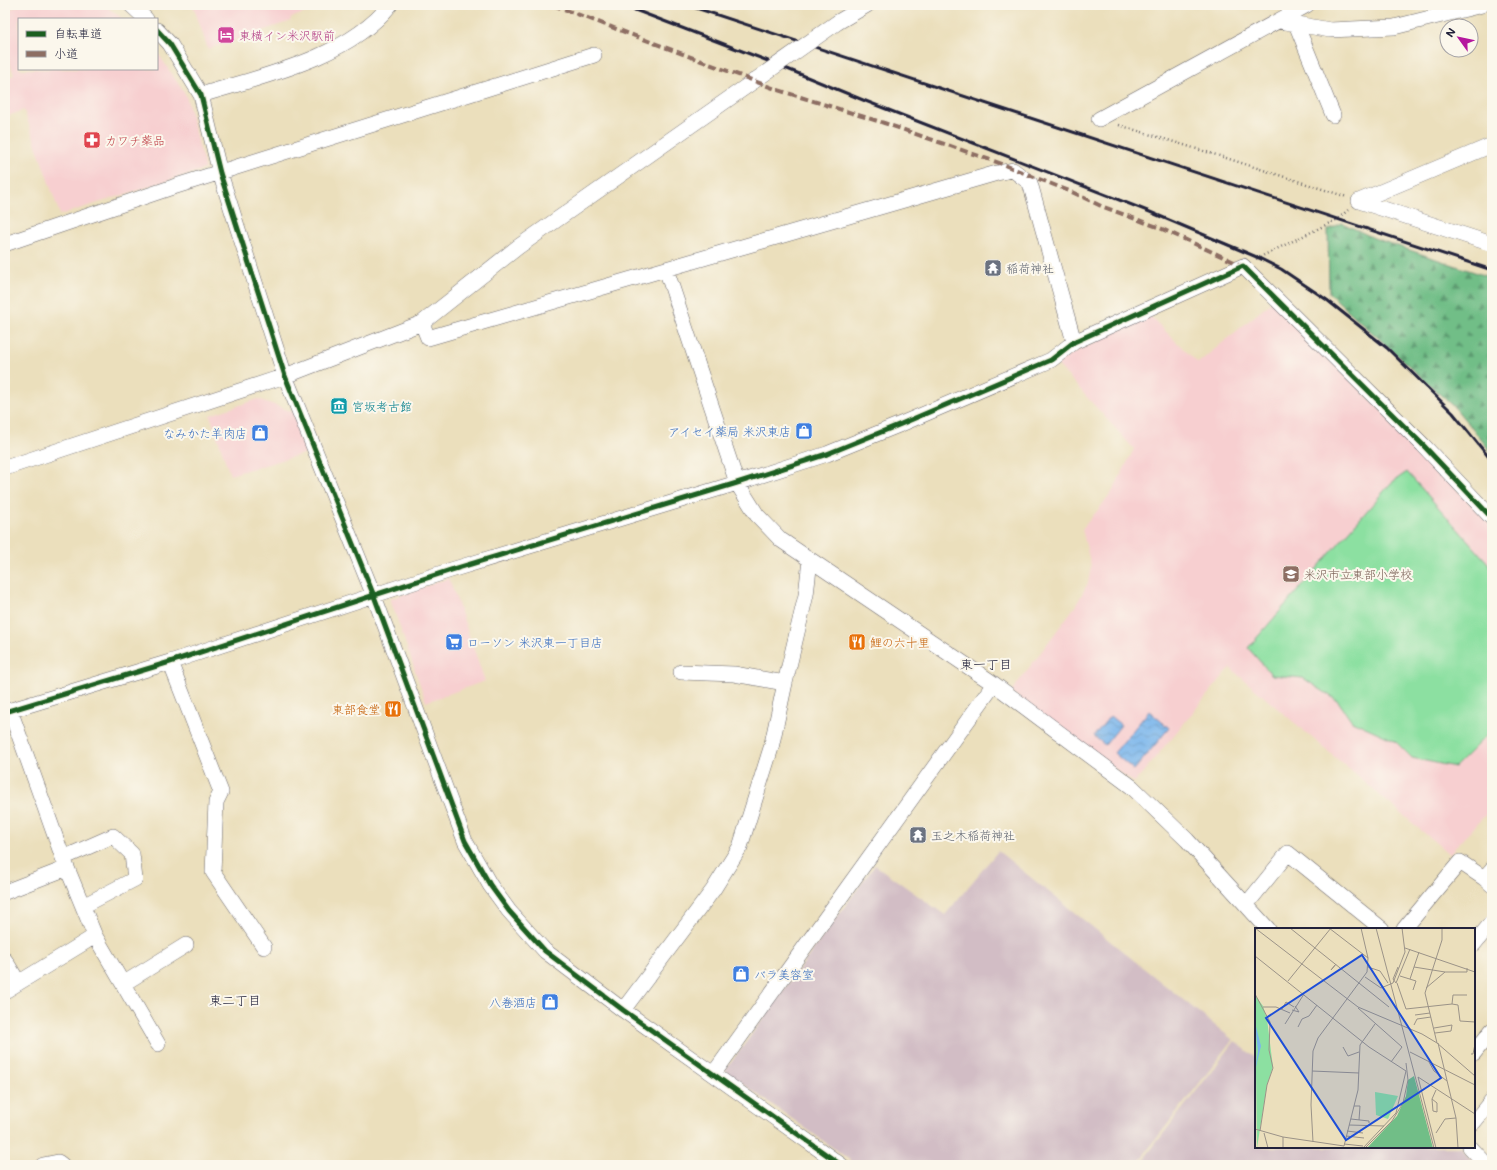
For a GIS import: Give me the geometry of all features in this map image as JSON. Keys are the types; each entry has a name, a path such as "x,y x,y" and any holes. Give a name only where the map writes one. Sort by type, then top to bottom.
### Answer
{"street":[{"path":"131,5 145,18"},
{"path":"201,95 278,72 313,59 366,28 382,15 390,5"},
{"path":"5,468 285,376 422,323 518,248 838,22 867,5"},
{"path":"1099,120 1307,5"},
{"path":"1280,21 1330,30 1394,27 1482,5"},
{"path":"1296,24 1333,115"},
{"path":"158,31 170,44 201,95 220,173 285,376 374,596 465,841 480,868 509,911 525,931 545,951 623,1010 714,1073 841,1165"},
{"path":"5,244 173,187 594,55"},
{"path":"1359,201 1492,145"},
{"path":"422,323 428,338 990,175 1012,170 1030,183 1074,342"},
{"path":"1359,201 1492,244"},
{"path":"158,1044 95,936 65,863 8,711 170,662 451,570 827,454 1051,360 1074,342 1243,266 1423,445 1492,518"},
{"path":"666,269 737,483 757,515 781,540 994,684 1132,787 1188,840 1267,928"},
{"path":"623,1010 713,890 740,847 771,748 806,595 810,560"},
{"path":"170,662 221,792 216,802 213,872 264,947"},
{"path":"681,672 734,674 785,683"},
{"path":"714,1073 994,684"},
{"path":"5,892 65,863 113,836 132,854 135,879 83,906"},
{"path":"1246,905 1288,853 1381,928"},
{"path":"1405,928 1460,862 1489,878"},
{"path":"1475,943 1492,922"},
{"path":"5,991 95,936"},
{"path":"123,984 186,945"},
{"path":"5,960 18,982"},
{"path":"1475,1052 1492,1030"},
{"path":"1475,1121 1492,1100"},
{"path":"1471,1148 1487,1165"},
{"path":"43,1165 58,1162 62,1165"}],"path":[{"path":"1099,120 1224,157 1359,201"},
{"path":"1243,266 1338,219 1359,201"}],"shaded area":[{"path":"21,5 104,5 122,18 18,18 18,70 158,70 158,53 186,95 205,169 60,215 24,110 5,117 5,78 14,75 5,48 5,11"},
{"name":"東横イン米沢駅前","path":"193,5 328,5 290,18 291,21 208,49"},
{"name":"米沢市立東部小学校","path":"1274,300 1421,451 1492,527 1492,808 1449,854 1230,668 1134,783 1011,692 1076,605 1088,583 1091,566 1082,529 1111,494 1134,449 1055,362 1149,315 1198,363"},
{"name":"なみかた羊肉店","path":"258,399 296,413 310,452 230,475 210,415"},
{"path":"449,578 485,681 426,702 390,599"},
{"path":"998,851 1233,1040 1136,1165 857,1165 725,1071 875,865 945,915"},
{"path":"1235,1041 1255,1057 1255,1148 1461,1148 1476,1165 1139,1165"}],"green space":[{"path":"1342,223 1374,238 1492,278 1492,453 1456,409 1329,293 1328,230"},
{"path":"1407,472 1488,563 1492,571 1492,730 1455,767 1412,758 1394,740 1352,721 1338,701 1303,678 1272,675 1248,648 1391,483"}],"water":[{"path":"1149,711 1169,728 1134,770 1114,753"},
{"path":"1110,716 1121,725 1105,745 1094,736"}],"railway":[{"path":"622,5 1150,212 1259,258 1281,269 1327,300 1387,348 1453,413 1492,461"},
{"path":"687,5 1492,270"}],"marked path":[{"path":"553,5 778,90 884,123 1002,164 1074,193 1101,206 1160,228 1243,266"}],"cycle path":[{"path":"158,31 170,44 201,95 220,173 285,376 374,596 465,841 490,885 509,911 545,951 623,1010 841,1165"},
{"path":"5,712 170,662 451,570 827,454 1051,360 1074,342 1243,266 1423,445 1492,518"}],"place":[{"name":"東横イン米沢駅前","path":"226,35"},
{"name":"カワチ薬品","path":"92,140"},
{"name":"稲荷神社","path":"993,268"},
{"name":"宮坂考古館","path":"339,406"},
{"name":"アイセイ薬局 米沢東店","path":"804,431"},
{"name":"なみかた羊肉店","path":"260,433"},
{"name":"米沢市立東部小学校","path":"1291,574"},
{"name":"ローソン 米沢東一丁目店","path":"454,642"},
{"name":"鯉の六十里","path":"857,642"},
{"name":"東部食堂","path":"393,709"},
{"name":"玉之木稲荷神社","path":"918,835"},
{"name":"バラ美容室","path":"741,974"},
{"name":"八巻酒店","path":"550,1002"}],"district":[{"name":"東一丁目","path":"986,663"},
{"name":"東二丁目","path":"235,999"}]}
